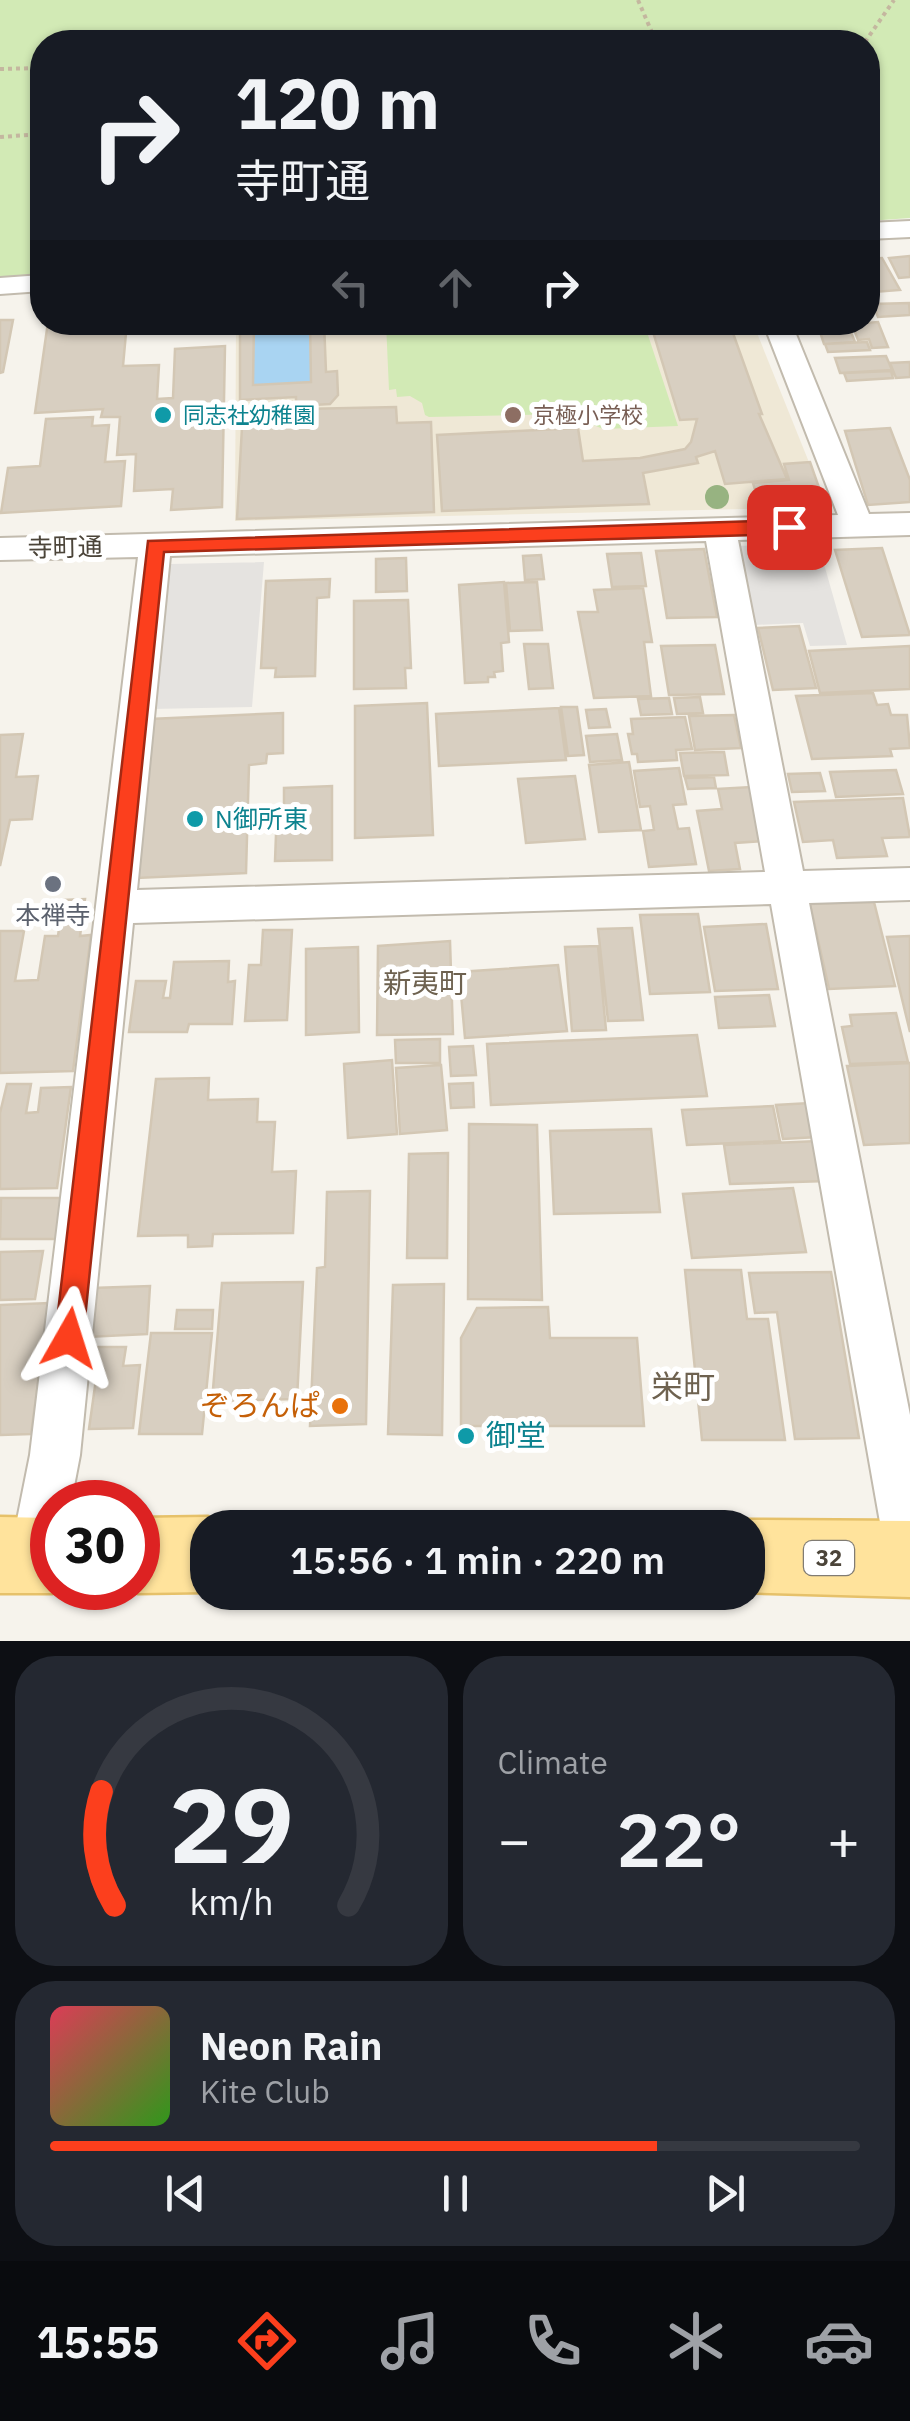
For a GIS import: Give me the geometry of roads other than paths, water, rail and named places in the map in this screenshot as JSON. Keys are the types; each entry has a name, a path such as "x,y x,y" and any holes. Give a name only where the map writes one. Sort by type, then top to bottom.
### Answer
{"main road":[{"path":"160,1555 190,1556"},
{"name":"32","path":"765,1558 910,1559"}],"street":[{"path":"880,231 910,229"},
{"path":"0,286 30,285"},
{"path":"783,335 858,525"},
{"name":"寺町通","path":"0,548 910,524"},
{"path":"720,530 910,1545"},
{"path":"50,1480 56,1455 155,546"},
{"path":"118,906 910,884"}],"water":[{"path":"254,335 310,335 311,382 253,385"}],"place":[{"name":"同志社幼稚園","path":"163,415"},
{"name":"京極小学校","path":"513,415"},
{"name":"N御所東","path":"195,819"},
{"name":"本禅寺","path":"53,884"},
{"name":"ぞろんぱ","path":"340,1406"},
{"name":"御堂","path":"466,1436"}],"district":[{"name":"新夷町","path":"425,983"},
{"name":"栄町","path":"683,1387"}]}
